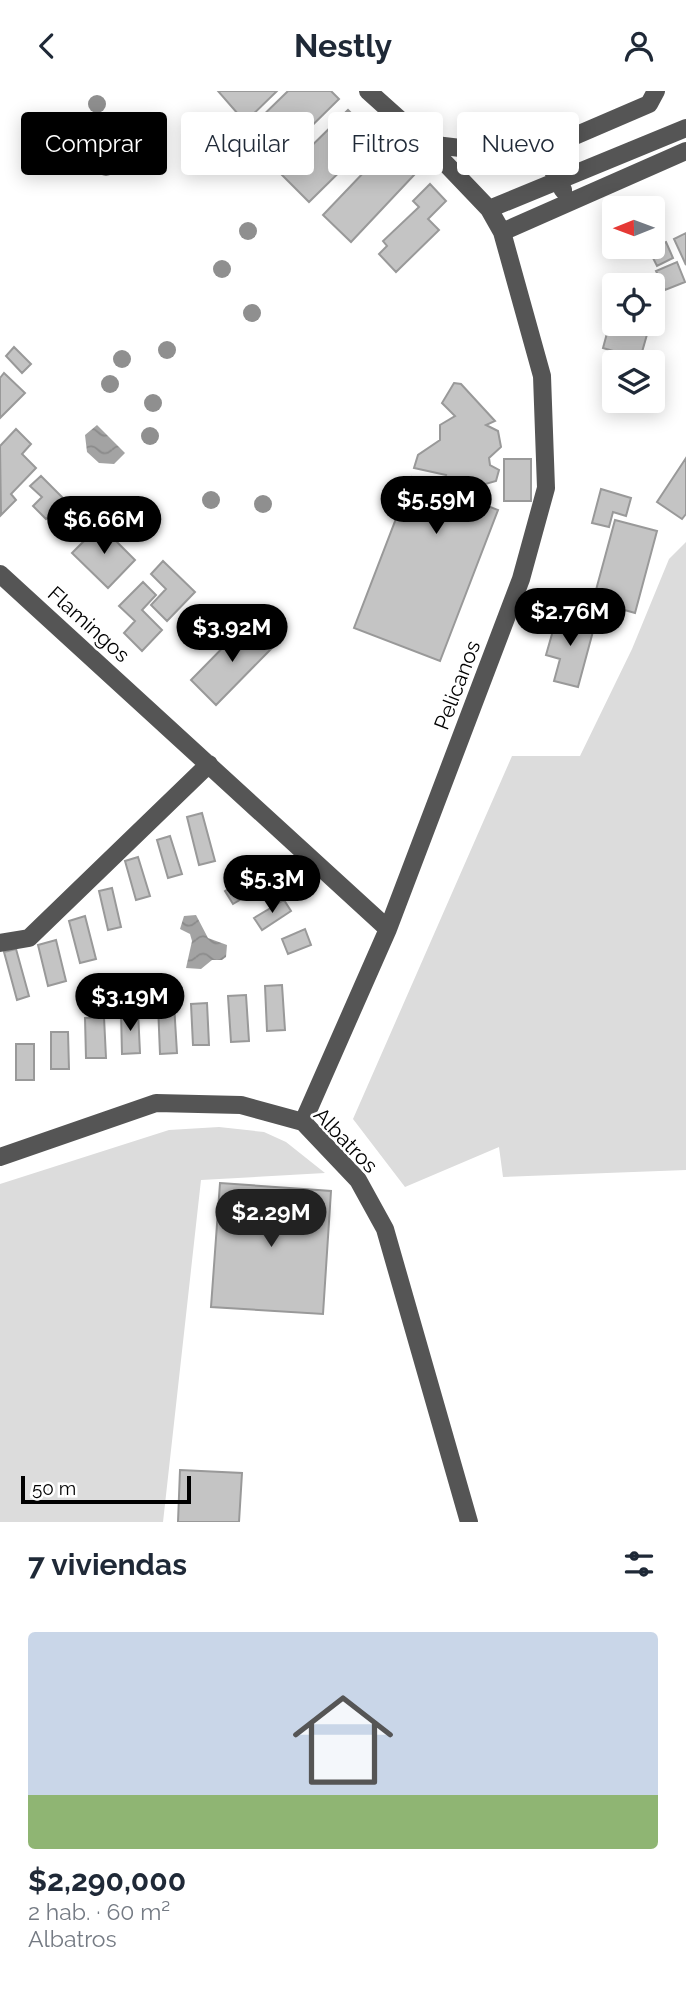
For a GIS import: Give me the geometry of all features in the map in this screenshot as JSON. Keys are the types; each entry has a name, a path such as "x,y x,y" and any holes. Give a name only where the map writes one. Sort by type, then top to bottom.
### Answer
{"street":[{"name":"Pelicanos","path":"368,91 391,112"},
{"path":"579,134 649,104 656,91"},
{"path":"489,209 686,128"},
{"path":"502,232 686,151"},
{"name":"Pelicanos","path":"303,1122 388,929 522,579 546,488 542,376 502,232 489,209 443,161"},
{"path":"555,175 569,202"},
{"name":"Flamingos","path":"0,574 388,929"},
{"path":"0,943 29,938 209,764"},
{"name":"Albatros","path":"0,1157 156,1103 242,1105 303,1122 358,1179 385,1229 469,1522"}],"shaded area":[{"path":"686,542 686,1170 503,1177 499,1147 405,1187 353,1119 512,756 580,756 632,649 669,559"},
{"path":"219,1127 264,1132 286,1142 325,1173 201,1180 163,1522 0,1522 0,1184 169,1130"}],"water":[{"path":"97,425 125,453 114,464 99,463 87,452 85,435"},
{"path":"196,915 208,938 227,945 226,957 212,960 201,969 186,968 192,941 190,934 180,929 184,916"}],"building":[{"path":"218,91 277,91 255,112 236,112"},
{"path":"288,91 331,91 339,99 314,124 314,112 266,112"},
{"path":"328,130 328,175 336,175 309,202 282,175 314,175 314,143"},
{"path":"361,175 414,175 351,242 323,215"},
{"path":"430,184 446,201 428,219 439,230 396,272 379,254 387,246 383,241 419,207 413,201"},
{"path":"686,233 686,265 674,239"},
{"path":"665,242 673,258 657,266 654,259 665,259"},
{"path":"677,262 685,282 665,290 665,273 656,271"},
{"path":"606,336 647,336 643,350 603,348"},
{"path":"14,347 31,364 22,373 6,356"},
{"path":"4,373 25,393 0,418 0,378"},
{"path":"454,383 461,384 495,421 486,425 498,431 501,447 489,458 490,465 499,470 496,481 482,485 471,482 465,497 498,510 440,661 354,628 412,477 441,488 446,475 414,468 418,455 440,440 440,425 455,416 442,403"},
{"path":"16,429 31,444 22,454 36,468 11,494 16,500 1,515 0,446"},
{"path":"686,458 686,514 682,519 657,502"},
{"path":"504,459 531,459 531,501 504,501"},
{"path":"41,476 65,500 46,519 33,506 42,497 30,486"},
{"path":"601,489 631,498 626,516 613,512 609,527 592,523"},
{"path":"615,520 657,531 635,613 593,601"},
{"path":"100,525 135,560 108,588 72,553"},
{"path":"163,561 195,592 167,621 151,605 166,589 151,574"},
{"path":"143,582 156,595 142,610 162,630 142,651 124,633 135,621 119,606"},
{"path":"558,613 595,624 578,687 554,681 560,659 546,655"},
{"path":"247,623 272,648 216,705 191,680"},
{"path":"202,813 215,861 199,865 187,817"},
{"path":"170,836 182,874 168,878 157,840"},
{"path":"138,857 150,896 136,900 125,861"},
{"path":"258,872 265,885 233,904 225,891"},
{"path":"112,888 121,927 108,930 99,891"},
{"path":"284,900 291,911 262,930 254,918"},
{"path":"85,916 96,959 80,963 69,921"},
{"path":"305,929 311,945 288,954 282,939"},
{"path":"56,940 66,981 48,986 38,945"},
{"path":"16,949 29,996 17,1000 4,952"},
{"path":"282,985 285,1030 267,1031 265,986"},
{"path":"246,995 249,1041 231,1042 228,996"},
{"path":"207,1003 209,1045 193,1045 191,1004"},
{"path":"174,1004 177,1053 160,1054 158,1005"},
{"path":"138,1011 140,1053 122,1054 121,1012"},
{"path":"104,1017 106,1058 86,1058 85,1018"},
{"path":"51,1032 68,1032 69,1069 51,1069"},
{"path":"16,1044 34,1044 34,1080 16,1080"},
{"path":"220,1183 331,1191 323,1314 211,1307"},
{"path":"180,1470 242,1473 239,1522 178,1522"}]}
